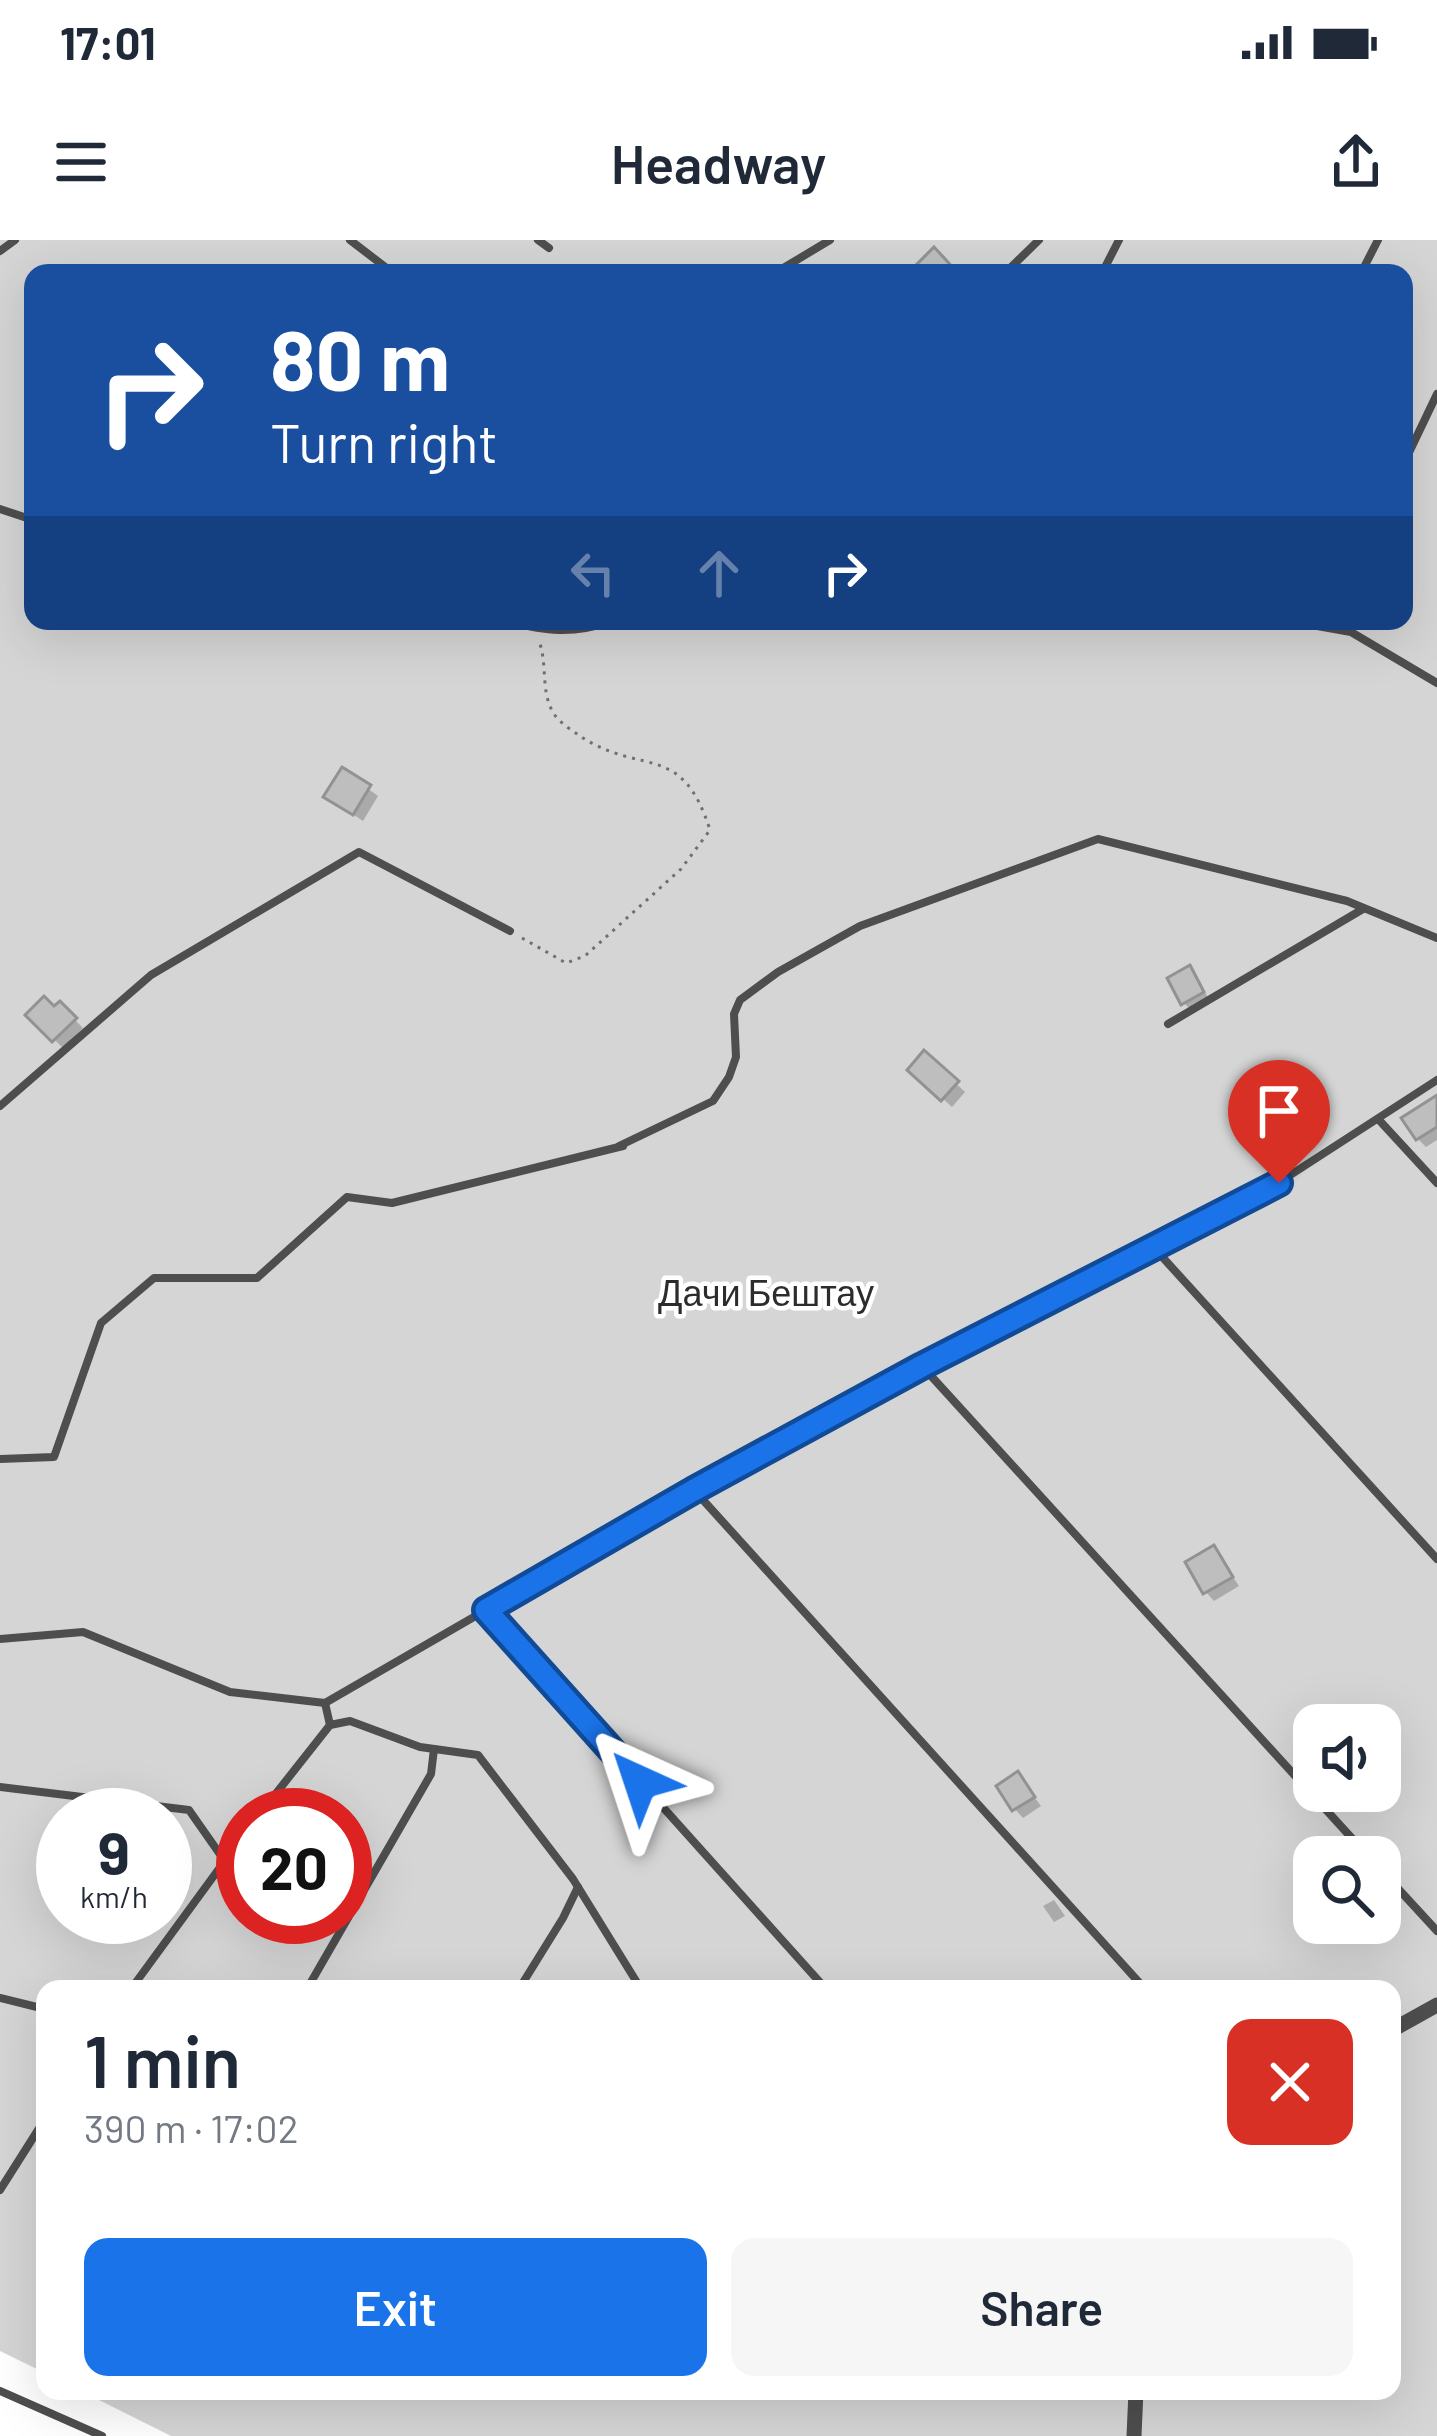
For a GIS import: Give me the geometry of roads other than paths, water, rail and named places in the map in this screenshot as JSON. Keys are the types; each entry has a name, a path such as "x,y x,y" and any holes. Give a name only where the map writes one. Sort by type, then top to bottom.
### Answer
{"street":[{"path":"1401,2025 1437,2005"},
{"path":"1134,2436 1136,2400"}],"lane":[{"path":"0,251 15,240"},
{"path":"350,240 381,264"},
{"path":"538,240 549,248"},
{"path":"790,264 830,240"},
{"path":"1014,264 1039,240"},
{"path":"1413,444 1437,394"},
{"path":"558,630 588,630"},
{"path":"1346,630 1437,683"},
{"path":"0,1459 54,1457 101,1323 154,1278 257,1278 347,1197 392,1203 622,1146 712,1101 736,1057 734,1014 740,1000 778,971 860,926 1098,839 1364,908 1437,938"},
{"path":"0,1106 151,975 359,852 510,931"},
{"path":"1168,1024 1364,908"},
{"path":"0,1639 83,1632 230,1693 325,1703 694,1490 922,1366 1279,1183 1437,1080"},
{"path":"1379,1120 1437,1183"},
{"path":"1155,1249 1437,1559"},
{"path":"922,1366 1350,1836"},
{"path":"694,1490 1137,1980"},
{"path":"486,1610 818,1980"},
{"path":"325,1703 330,1725"},
{"path":"280,1788 330,1725 350,1721 434,1749 478,1755 578,1887 635,1980"},
{"path":"312,1980 431,1774 434,1749"},
{"path":"0,1787 189,1810 216,1849"},
{"path":"137,1980 216,1871"},
{"path":"524,1980 578,1887"},
{"path":"1401,1891 1437,1930"},
{"path":"0,1998 36,2007"},
{"path":"0,2190 36,2133"},
{"path":"0,2391 102,2436"}],"park label":[{"name":"Дачи Бештау","path":"766,1291"}]}
